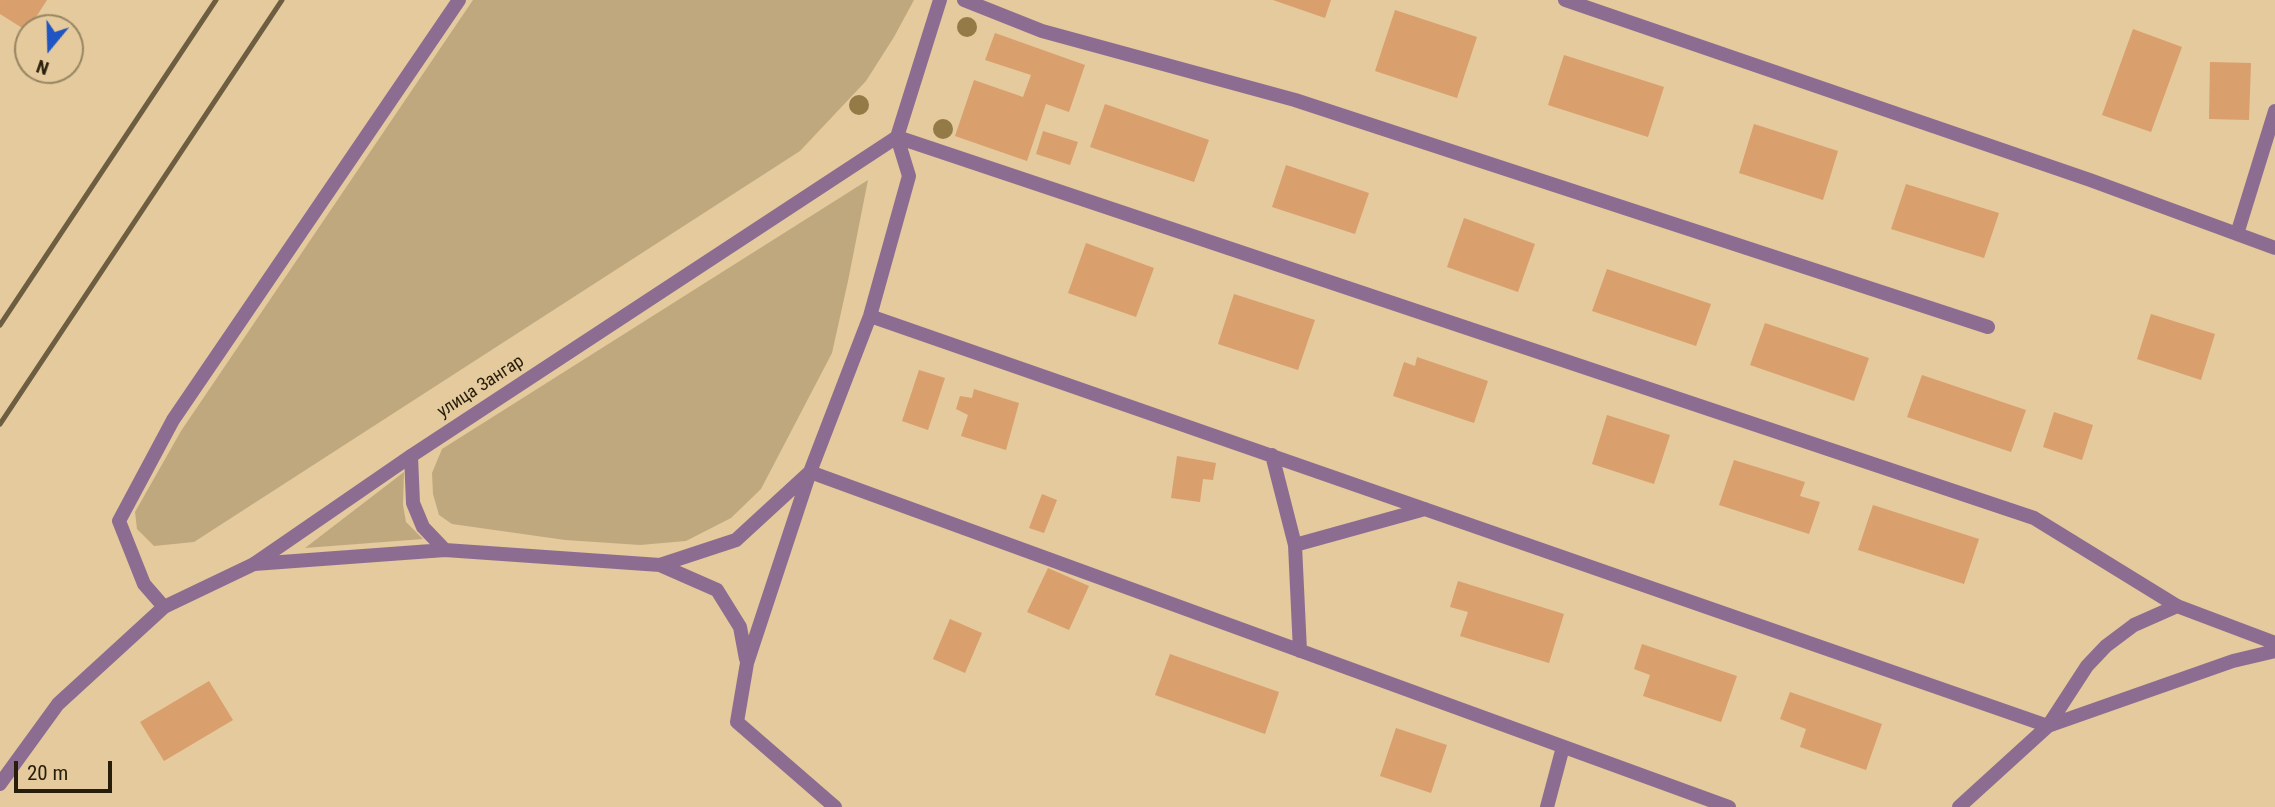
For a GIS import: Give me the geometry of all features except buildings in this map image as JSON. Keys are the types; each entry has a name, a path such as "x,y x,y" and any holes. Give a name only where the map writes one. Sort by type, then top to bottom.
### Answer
{"street":[{"path":"164,607 144,584 119,521 173,421 459,0"},
{"path":"835,807 737,722 747,663 810,472 870,316 908,176 897,137 940,0"},
{"path":"964,0 1042,31 1295,100 1988,327"},
{"path":"1565,0 2090,180 2275,248"},
{"path":"2237,234 2275,111"},
{"path":"897,137 2034,518 2177,606 2275,643"},
{"name":"улица Зангар","path":"0,784 58,704 164,607 254,564 411,456 897,137"},
{"path":"870,316 2048,726 2233,661 2275,651"},
{"path":"1272,455 1295,545 1300,651"},
{"path":"411,456 413,503 423,527 445,550"},
{"path":"660,565 736,540 810,472"},
{"path":"810,472 1729,807"},
{"path":"1295,545 1425,509"},
{"path":"254,564 445,550 660,565 717,590 740,627 747,663"},
{"path":"1960,807 2048,726 2087,666 2106,646 2134,625 2177,606"},
{"path":"1547,807 1563,747"}],"shaded area":[{"path":"473,0 914,0 866,81 800,151 194,542 154,546 137,529 135,512 181,431"},
{"path":"868,180 832,353 761,489 731,518 686,541 640,545 565,540 452,524 439,515 433,494 432,473 442,449"},
{"path":"404,472 403,505 406,522 423,539 305,548"}],"railway":[{"path":"0,325 216,0"},
{"path":"0,424 282,0"}]}
